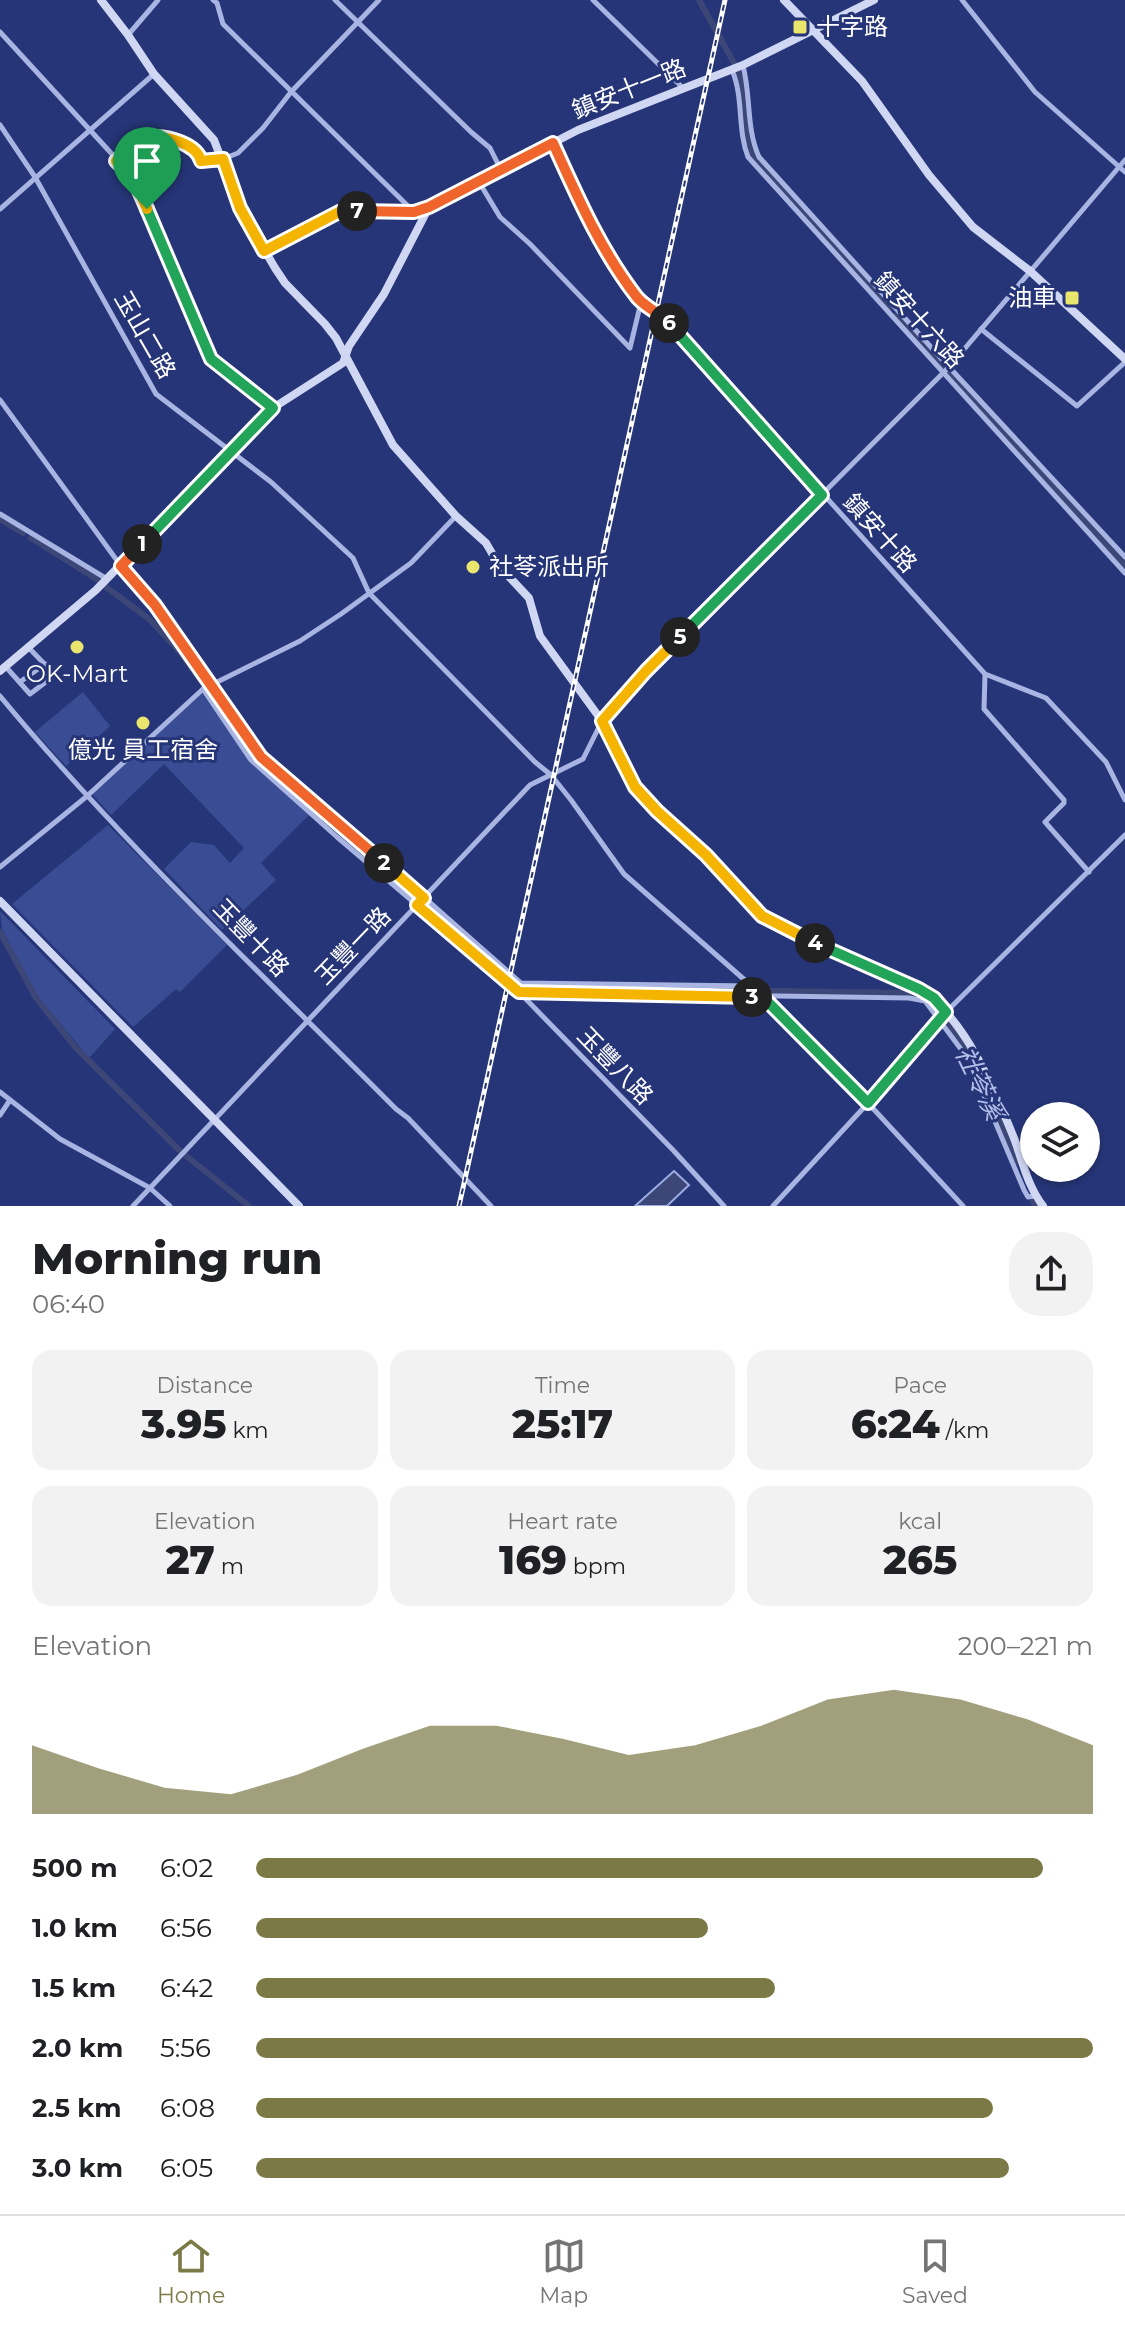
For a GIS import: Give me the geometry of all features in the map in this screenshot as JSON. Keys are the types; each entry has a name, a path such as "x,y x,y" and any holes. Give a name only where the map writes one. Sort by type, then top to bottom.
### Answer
{"street":[{"path":"101,0 154,74 214,140 240,208 264,251 285,283 325,324 347,356 393,445 456,516 486,543 500,567 529,598 540,636 602,721 635,787 706,855 762,916 919,989 934,998 943,1016"},
{"path":"128,35 158,0"},
{"path":"213,0 217,3 223,24 414,212"},
{"path":"335,0 490,148 501,170"},
{"path":"116,161 149,138 184,144 196,151 201,161 223,159 238,153 379,0"},
{"path":"593,0 685,89"},
{"path":"784,0 862,81 929,175 973,227 1030,271 1125,361 1077,406 981,329"},
{"name":"鎮安十一路","path":"264,251 347,210 414,212 429,207 578,130 743,65 874,0"},
{"path":"962,0 1035,92 1125,172"},
{"path":"0,32 133,177 211,359 273,408"},
{"path":"743,65 749,87 753,144 759,157 945,370 1125,557"},
{"name":"鎮安十六路","path":"732,69 739,86 743,145 748,157 945,370 1125,573"},
{"path":"0,209 154,74"},
{"name":"玉山二路","path":"0,125 35,177 156,394 271,482 353,558 369,593 551,775 624,874 757,992 868,1103 963,1206"},
{"name":"鎮安十路","path":"553,143 588,220 614,265 641,302 665,318 985,674 1046,698 1106,762 1125,800"},
{"name":"玉豐一路","path":"133,1206 530,785 583,759 602,721 646,671 945,370 1125,160"},
{"path":"479,182 500,217 630,348 641,302"},
{"path":"28,647 55,675 30,694 3,668 121,566 273,408 343,363 349,346 384,294 429,207"},
{"path":"0,400 121,566 155,605 207,686 261,757 348,830 421,902"},
{"path":"0,514 107,579"},
{"path":"0,867 86,797 207,686 300,641 411,563 456,516"},
{"path":"20,682 45,664"},
{"path":"985,674 984,709 1064,800 1045,822 1089,872"},
{"name":"玉豐八路","path":"207,686 251,760 520,988 724,1206"},
{"name":"玉豐十路","path":"0,696 86,797 306,1020 408,1118 491,1206"},
{"path":"773,1206 943,1016 1125,835"},
{"path":"0,901 299,1206"},
{"path":"520,988 757,992"},
{"path":"520,988 757,992 925,1001 969,1043 1014,1139 1028,1182 1043,1206"},
{"path":"0,1092 60,1139 150,1188 170,1206"},
{"path":"0,1115 10,1100"}],"shaded area":[{"path":"83,692 110,726 66,766 35,732"},
{"path":"202,693 250,762 309,815 261,863 276,880 222,930 164,869 191,842 214,845 230,863 244,848 164,764 111,815 92,794"},
{"path":"108,825 227,945 180,992 176,989 133,1027 12,904"},
{"path":"0,911 115,1029 89,1058 35,993 2,929"},
{"path":"674,1171 689,1185 667,1206 635,1206"}],"waterway":[{"path":"699,0 734,63"},
{"path":"738,72 742,82 747,138 754,158 890,308"},
{"path":"897,315 1125,566"},
{"name":"社苓溪","path":"0,519 23,533"},
{"name":"社苓溪","path":"31,538 98,580"},
{"name":"社苓溪","path":"106,587 149,619 180,652 257,759 517,987 911,993 923,997 939,1012"},
{"path":"0,932 36,998 75,1047 180,1151 249,1206"},
{"name":"社苓溪","path":"945,1020 966,1048 1018,1162"},
{"name":"社苓溪","path":"1033,1202 1035,1206"}],"railway":[{"path":"459,1206 725,0"}],"place":[{"name":"十字路","path":"800,27"},
{"name":"油車","path":"1072,298"},
{"name":"社苓派出所","path":"473,567"},
{"name":"OK-Mart","path":"77,647"},
{"name":"億光 員工宿舍","path":"143,723"}],"route":[{"path":"149,138 184,144 196,151 201,161 223,159 240,208 264,251 339,212 414,212 429,207 553,143 588,220 638,299 665,318 822,495 646,671 602,721 635,787 706,855 762,916 919,989 934,998 946,1012 868,1103 763,997 519,992 417,905 424,898 261,757 155,605 121,566 273,408 211,359 147,209 133,177 116,161 149,138"}]}
